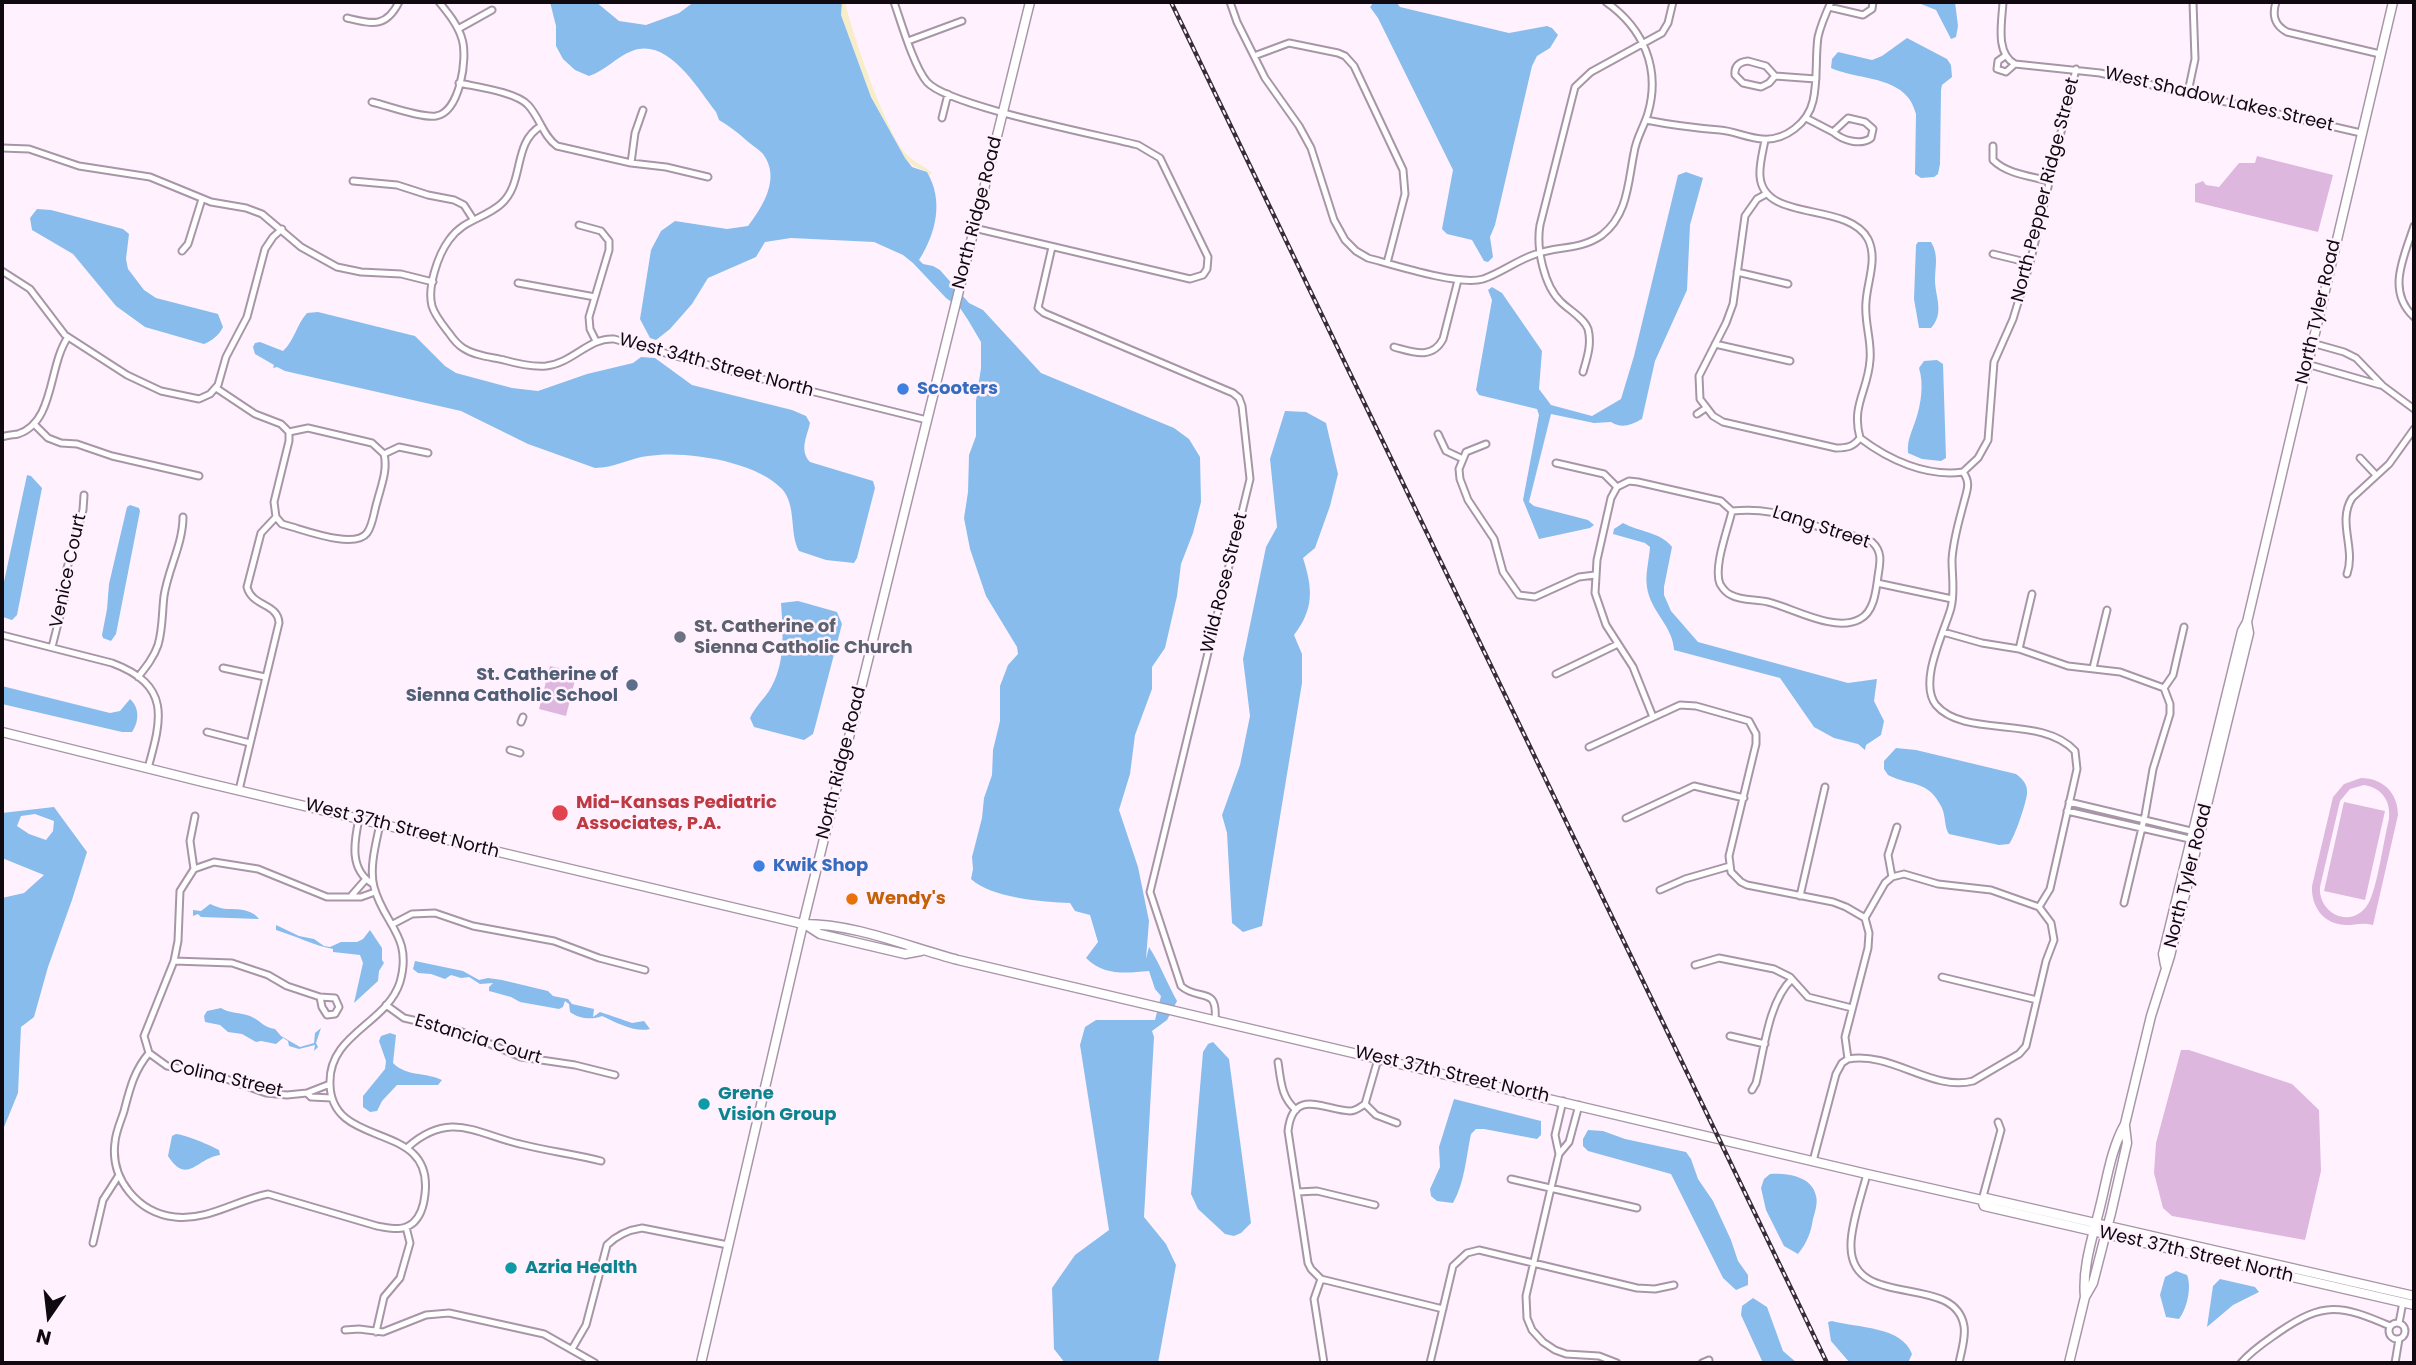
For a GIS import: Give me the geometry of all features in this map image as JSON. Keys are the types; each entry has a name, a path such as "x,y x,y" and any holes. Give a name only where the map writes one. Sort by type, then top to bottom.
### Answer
{"street":[{"path":"347,18 369,23 381,22 391,15 399,2"},
{"path":"372,102 428,115 438,115 452,106 464,51 458,29 439,2"},
{"path":"894,2 924,78 935,89 1003,111 1138,145 1153,152 1165,166 1208,257 1209,265 1203,275 1190,279 974,228"},
{"name":"North Ridge Road","path":"701,1363 803,924 1030,2"},
{"path":"1230,2 1265,78 1306,137 1334,220 1345,240 1368,258 1458,280 1479,280 1540,252 1586,244 1608,230 1623,208 1636,142 1653,97 1653,72 1643,44 1625,18 1606,2"},
{"path":"1583,372 1589,349 1587,326 1552,291 1540,252 1540,225 1575,87 1591,72 1662,33 1668,23 1673,2"},
{"path":"1646,120 1765,139 1790,132 1806,117 1814,101 1818,38 1830,5 1863,15 1872,9 1873,2"},
{"path":"2003,2 2002,46 2005,56 2015,64"},
{"path":"2188,92 2195,59 2193,2"},
{"path":"2276,2 2273,14 2276,23 2287,32 2380,54"},
{"name":"North Tyler Road","path":"2069,1363 2085,1297 2084,1281 2095,1227 2116,1140 2125,1124 2165,965 2163,954 2196,837 2242,631 2393,2"},
{"path":"458,29 492,10"},
{"path":"908,41 962,21"},
{"path":"1254,56 1289,43 1338,53 1354,66 1403,170 1405,194 1387,263"},
{"name":"North Pepper Ridge Street","path":"1963,472 1978,458 1988,440 1994,362 2013,318 2030,263 2076,69 2015,64 2006,72 2000,72 1996,64 2005,56"},
{"path":"1775,76 1766,85 1758,87 1740,81 1734,71 1739,63 1748,61 1766,66 1775,76 1816,79"},
{"name":"West Shadow Lakes Street","path":"2076,69 2361,133"},
{"path":"459,83 522,99 553,142 563,148 708,177"},
{"path":"942,118 948,94"},
{"path":"631,163 635,133 643,110"},
{"path":"1806,117 1837,136 1860,142 1871,138 1873,129 1865,122 1848,118 1833,132"},
{"path":"2,148 29,149 79,166 150,177 202,199 254,210 271,219 312,255 337,267 361,272 401,274 433,282 440,256 449,239 472,219 499,206 510,194 522,148 533,131 541,126"},
{"path":"1765,139 1759,174 1766,194 1783,204 1843,219 1855,225 1868,240 1872,253 1866,302 1870,362 1857,412 1860,438 1855,444 1845,448 1823,446 1723,422 1706,408 1700,399 1699,376 1730,314 1745,216 1757,199 1766,194"},
{"path":"1993,146 1993,160 1997,164 2007,170 2049,181"},
{"path":"353,181 397,185 454,200 464,205 472,219"},
{"path":"182,251 188,244 202,199"},
{"path":"579,225 601,231 609,241 609,250 589,323 596,341"},
{"path":"2414,227 2398,275 2403,303 2414,317"},
{"path":"2,271 30,289 68,337 149,387 194,399 207,396 216,388 226,357 247,317 265,249 282,229"},
{"name":"Wild Rose Street","path":"1052,247 1038,308 1044,313 1233,393 1242,405 1250,479 1150,892 1181,986 1188,993 1208,996 1214,1001 1214,1020"},
{"path":"1993,254 2030,263"},
{"path":"1737,272 1788,284"},
{"path":"1394,347 1421,354 1432,352 1439,347 1458,280"},
{"name":"West 34th Street North","path":"433,282 431,300 435,314 456,343 473,353 526,365 546,366 574,357 596,341 614,339 738,373 927,419"},
{"path":"518,283 595,297"},
{"path":"2,437 19,433 34,424 43,411 58,354 68,337"},
{"path":"2312,343 2356,358 2383,386 2414,409"},
{"path":"1715,344 1790,361"},
{"path":"2307,364 2383,386"},
{"path":"216,388 255,414 281,424 289,432 273,505 276,517 286,525 344,540 352,541 363,537 372,522 385,468 384,454 372,443 308,428 289,432"},
{"path":"1697,414 1706,408"},
{"path":"34,424 48,438 61,443 199,475"},
{"path":"2347,574 2350,564 2345,514 2352,498 2398,453 2414,429"},
{"path":"1438,434 1446,451 1463,459"},
{"path":"1860,438 1880,453 1924,470 1937,474 1963,472 1969,486 1952,558 1952,599 1932,665 1931,696 1937,706 1947,714 1966,721 2034,730 2062,739 2076,751 2077,769 2050,889 2039,907"},
{"path":"1486,444 1472,448 1463,459 1459,469 1460,479 1468,500 1490,531 1503,572 1519,595 1535,597 1579,577 1595,575"},
{"path":"384,454 399,447 428,453"},
{"path":"2360,457 2376,475"},
{"path":"1556,463 1604,474 1617,487 1611,498 1595,575 1598,604 1606,625 1633,667 1653,717"},
{"name":"Lang Street","path":"1617,487 1629,481 1638,482 1721,501 1732,511 1763,509 1788,514 1826,529 1872,542 1877,546 1881,560 1877,583"},
{"name":"Venice Court","path":"52,647 84,495"},
{"path":"1732,511 1718,568 1720,584 1730,595 1766,601 1815,619 1844,623 1860,620 1869,612 1877,583 1952,599"},
{"path":"138,677 158,645 164,598 183,531 183,517"},
{"path":"239,790 279,619 275,611 252,599 247,587 261,533 276,517"},
{"path":"2019,649 2032,594"},
{"path":"2093,668 2107,610"},
{"path":"2164,688 2173,675 2184,627"},
{"path":"1943,632 1982,643 2019,649 2068,666 2128,674 2164,688 2170,704 2170,714 2152,769 2142,829 2123,903"},
{"path":"2,635 112,663 126,668 138,677 155,696 160,714 148,768"},
{"path":"1556,674 1618,645"},
{"path":"223,668 265,677"},
{"path":"1590,747 1680,705 1696,706 1748,721 1753,726 1756,744 1730,849 1730,866 1736,878 1747,885 1846,907 1865,918"},
{"name":"West 37th Street North","path":"2,732 490,851 803,924 822,924 907,943 922,951 1867,1174 1983,1200 1986,1198 2414,1305"},
{"path":"206,732 250,743"},
{"path":"510,750 520,752"},
{"path":"1626,818 1694,786 1744,799"},
{"path":"1800,896 1825,787"},
{"path":"2069,802 2144,819 2196,837"},
{"path":"2067,811 2142,829 2196,837"},
{"path":"194,869 190,841 195,816"},
{"path":"359,819 354,841 355,858 359,871 373,884"},
{"path":"376,892 361,897 327,897 274,874 223,862 203,864 187,876 180,891 179,933 174,961 145,1028 144,1042 149,1052 132,1077 115,1141 119,1175 125,1187 138,1201 155,1212 175,1217 196,1217 251,1197 268,1194 377,1226 396,1229 406,1227 417,1218 422,1208 426,1186 421,1164 408,1147 361,1129 347,1120 332,1098 330,1084 334,1062 343,1045 386,1005 396,992 403,968 403,951 373,884 374,851 380,824"},
{"path":"1892,877 1888,855 1897,827"},
{"path":"490,851 493,841"},
{"path":"1660,890 1685,879 1730,866"},
{"path":"1813,1161 1836,1074 1842,1063 1848,1059 1884,1061 1938,1079 1959,1082 1973,1081 2019,1054 2026,1046 2046,961 2054,940 2051,923 2039,907 1991,890 1938,884 1904,874 1892,877 1885,883 1865,918 1869,933 1868,948 1844,1037 1848,1059"},
{"path":"352,895 366,879"},
{"path":"393,924 412,914 435,913 473,926 554,941 599,958 645,970"},
{"path":"1695,965 1707,960 1729,959 1773,969 1792,979 1808,997 1852,1008"},
{"path":"174,961 232,963 320,997"},
{"path":"1942,977 2038,1000"},
{"path":"1752,1090 1776,999 1792,979"},
{"name":"Estancia Court","path":"386,1005 404,1018 457,1030 521,1057 575,1065 615,1075"},
{"path":"1730,1036 1765,1044"},
{"name":"Colina Street","path":"149,1052 157,1061 167,1066 215,1075 265,1093 307,1093 330,1084"},
{"path":"1378,1058 1365,1104 1349,1111 1309,1103 1296,1110 1289,1122 1288,1131 1308,1263 1321,1279 1443,1308"},
{"path":"1278,1062 1282,1092 1296,1110"},
{"name":"Colina Street","path":"307,1093 311,1097 332,1098"},
{"path":"1563,1101 1555,1135 1559,1154 1526,1307 1532,1330 1555,1350 1566,1354 1599,1356 1617,1363"},
{"path":"1365,1104 1383,1119 1397,1123"},
{"path":"1559,1154 1569,1142 1579,1105"},
{"path":"1983,1200 2001,1130 1998,1122"},
{"name":"North Tyler Road","path":"2085,1297 2094,1283 2107,1230 2127,1143 2125,1124"},
{"path":"408,1147 434,1131 474,1128 516,1143 601,1161"},
{"path":"1867,1174 1852,1239 1853,1260 1865,1277 1878,1284 1936,1297 1957,1311 1965,1327 1959,1363"},
{"path":"93,1244 103,1200 119,1175"},
{"path":"1511,1179 1637,1208"},
{"path":"1297,1192 1317,1191 1376,1205"},
{"path":"376,1332 384,1297 400,1278 410,1243 406,1227"},
{"path":"572,1349 586,1325 607,1245 616,1237 642,1228 729,1245"},
{"name":"West 37th Street North","path":"2107,1230 2414,1296"},
{"path":"1430,1363 1451,1274 1458,1259 1466,1253 1479,1250 1637,1288 1655,1289 1674,1284"},
{"path":"1321,1279 1314,1299 1324,1363"},
{"path":"2395,1363 2399,1339 2404,1331 2399,1323 2403,1302"},
{"path":"2241,1363 2266,1340 2306,1315 2318,1311 2339,1309 2390,1326"},
{"path":"345,1330 376,1332 394,1329 426,1315 449,1313 544,1334 595,1363"},
{"path":"2390,1326 2399,1323"},
{"path":"2390,1326 2389,1334 2399,1339"},
{"path":"1702,1363 1709,1360"}],"shaded area":[{"path":"2257,156 2333,175 2318,232 2195,202 2195,184 2203,181 2206,185 2219,187 2239,163 2255,163"},
{"path":"550,666 577,672 566,716 539,709"},
{"path":"2361,778 2376,781 2388,788 2397,807 2398,815 2373,925 2345,925 2330,921 2316,907 2312,893 2333,797 2344,784","holes":["2364,785 2380,792 2387,801 2389,819 2368,904 2361,912 2345,917 2337,915 2324,905 2320,887 2340,801 2350,789"]},
{"path":"2344,802 2385,811 2365,900 2324,891"},
{"path":"2181,1050 2189,1050 2292,1084 2319,1110 2321,1171 2305,1240 2172,1216 2163,1208 2154,1173 2156,1143"}],"sand":[{"path":"842,2 845,2 862,58 889,125 906,154 932,173 929,176 905,158 871,97 841,15"}],"water":[{"path":"550,2 596,2 619,21 646,25 679,13 694,2 842,2 841,15 871,97 905,158 912,167 927,172 932,183 936,217 930,239 919,260 940,270 969,303 983,310 1041,373 1174,428 1189,439 1200,457 1201,502 1181,564 1165,648 1152,667 1152,689 1135,735 1130,774 1119,810 1138,867 1149,921 1146,959 1149,947 1177,1001 1167,1020 1152,1031 1154,1037 1144,1217 1166,1244 1176,1265 1158,1363 1065,1363 1054,1349 1052,1288 1075,1255 1109,1230 1080,1045 1085,1027 1096,1020 1155,1020 1161,996 1155,989 1149,971 1108,971 1086,958 1098,942 1090,915 1075,911 1070,903 1004,895 971,879 972,857 984,798 992,775 993,750 1000,721 1000,686 1008,665 1018,654 1017,647 986,596 970,549 964,518 969,455 976,436 981,342 960,308 946,298 903,255 874,242 791,238 765,242 756,257 708,278 692,304 670,329 656,340 650,338 640,319 651,250 661,231 675,221 727,229 748,226 768,191 768,163 759,150 719,120 691,78 658,51 632,51 589,76 575,70 563,59 556,46 556,26"},
{"path":"1374,2 1396,2 1400,7 1509,33 1547,26 1558,35 1550,48 1537,56 1532,66 1490,237 1493,257 1488,262 1484,261 1472,240 1447,234 1442,229 1453,170 1378,18 1370,7"},
{"path":"1916,2 1955,2 1958,26 1956,37 1951,39 1936,10"},
{"path":"1907,38 1947,59 1951,65 1952,77 1942,85 1941,90 1940,164 1938,174 1934,177 1921,178 1915,174 1916,114 1911,101 1903,92 1881,81 1831,68 1832,59 1838,52 1872,60"},
{"path":"1686,172 1703,178 1690,225 1687,290 1655,361 1642,419 1623,426 1551,414 1529,502 1534,506 1588,520 1594,525 1539,539 1523,500 1539,415 1537,409 1479,395 1476,390 1492,300 1488,290 1492,287 1502,293 1542,351 1539,389 1551,405 1592,416 1621,399 1678,175"},
{"path":"37,209 51,210 123,229 129,234 126,259 128,269 144,290 156,298 218,314 222,330 204,344 145,327 116,306 73,254 32,230 30,218"},
{"path":"1918,242 1931,242 1936,256 1938,316 1931,328 1919,328 1914,299"},
{"path":"318,312 415,336 445,366 456,373 512,388 538,391 587,374 633,363 641,357 655,358 692,385 792,410 806,416 810,423 804,448 810,462 873,481 875,488 857,558 854,563 826,560 799,551 787,496 770,479 738,465 699,456 663,455 641,457 595,468 528,444 461,411 273,368 274,365 255,354 253,347 260,342 283,351 307,313"},
{"path":"1937,360 1943,364 1946,458 1941,461 1922,459 1908,453 1920,400 1919,368 1924,361"},
{"path":"1285,411 1306,412 1326,423 1338,474 1315,548 1303,558 1309,579 1310,598 1305,616 1294,635 1302,654 1302,683 1262,926 1243,932 1232,923 1227,833 1222,815 1240,765 1250,716 1243,659 1266,547 1277,527 1270,459"},
{"path":"27,475 42,488 17,615 12,620 3,617 2,591"},
{"path":"130,505 140,511 116,634 111,641 102,635 109,584 127,507"},
{"path":"1623,523 1656,535 1672,547 1664,595 1671,611 1698,642 1848,683 1877,679 1874,701 1884,721 1881,735 1866,745 1865,750 1858,744 1834,738 1814,727 1780,678 1674,650 1670,633 1649,596 1646,577 1650,547 1645,543 1613,534 1614,529"},
{"path":"798,601 837,612 842,624 813,734 804,740 754,727 750,718 769,691 781,659 781,603"},
{"path":"2,686 110,713 120,711 130,699 137,711 136,724 132,732 122,732 2,704"},
{"path":"1896,748 1916,750 2019,776 2026,785 2027,794 2020,820 2009,844 1999,845 1949,834 1942,808 1931,792 1888,775 1884,769 1884,761"},
{"path":"54,807 87,852 34,1017 21,1027 18,1093 2,1132 2,898 24,893 44,875 2,858 2,813","holes":["35,814 54,821 53,831 46,840 17,826 21,816"]},
{"path":"210,904 248,911 259,919 201,917 198,914 193,916 193,910 201,911"},
{"path":"276,925 330,947 341,942 357,942 370,930 382,948 384,963 379,971 378,981 354,1003 363,963 360,955 333,952 333,949 318,945 276,930"},
{"path":"415,961 463,971 479,980 502,980 548,991 553,996 568,999 572,1004 594,1009 593,1017 600,1012 632,1023 644,1021 650,1029 632,1028 602,1016 590,1018 578,1016 570,1012 569,1004 565,1001 559,1009 520,1002 489,991 493,983 480,984 469,977 451,975 445,979 418,973 413,969"},
{"path":"221,1008 253,1018 275,1029 281,1036 300,1047 314,1043 315,1033 321,1028 316,1043 318,1047 314,1051 315,1045 299,1049 289,1046 288,1041 283,1038 276,1044 256,1042 242,1034 228,1032 220,1025 205,1022 207,1011"},
{"path":"390,1033 396,1035 393,1063 404,1070 442,1080 438,1085 397,1085 382,1101 377,1111 370,1112 363,1107 363,1096 385,1069 386,1061 379,1041 381,1036"},
{"path":"1213,1042 1229,1059 1251,1223 1234,1236 1225,1234 1198,1209 1191,1194 1203,1052 1208,1044"},
{"path":"1454,1099 1541,1121 1541,1135 1537,1139 1476,1129 1471,1134 1463,1178 1453,1203 1437,1201 1431,1196 1430,1189 1440,1167 1439,1147"},
{"path":"1588,1130 1603,1131 1625,1139 1686,1152 1698,1179 1713,1201 1738,1261 1748,1275 1748,1285 1736,1290 1723,1278 1671,1174 1588,1151 1583,1146 1583,1139"},
{"path":"176,1134 215,1148 220,1155 187,1170 181,1169 168,1156 172,1136"},
{"path":"1770,1174 1798,1177 1814,1189 1817,1202 1810,1233 1798,1254 1784,1246 1766,1210 1761,1188 1764,1179"},
{"path":"2176,1271 2187,1275 2189,1286 2186,1304 2179,1319 2166,1317 2160,1295 2165,1277"},
{"path":"2220,1279 2255,1287 2259,1292 2233,1305 2207,1327 2213,1286"},
{"path":"1753,1298 1767,1307 1783,1351 1797,1363 1763,1363 1741,1315 1742,1306"},
{"path":"1828,1322 1878,1330 1899,1338 1912,1354 1908,1363 1850,1363 1831,1341"}],"railway":[{"path":"1171,2 1827,1363"}],"place":[{"name":"Scooters","path":"903,389"},
{"name":"St. Catherine of Sienna Catholic Church","path":"680,637"},
{"name":"St. Catherine of Sienna Catholic School","path":"632,685"},
{"name":"Mid-Kansas Pediatric Associates, P.A.","path":"560,813"},
{"name":"Kwik Shop","path":"759,866"},
{"name":"Wendy's","path":"852,899"},
{"name":"Grene Vision Group","path":"704,1104"},
{"name":"Azria Health","path":"511,1268"}]}
